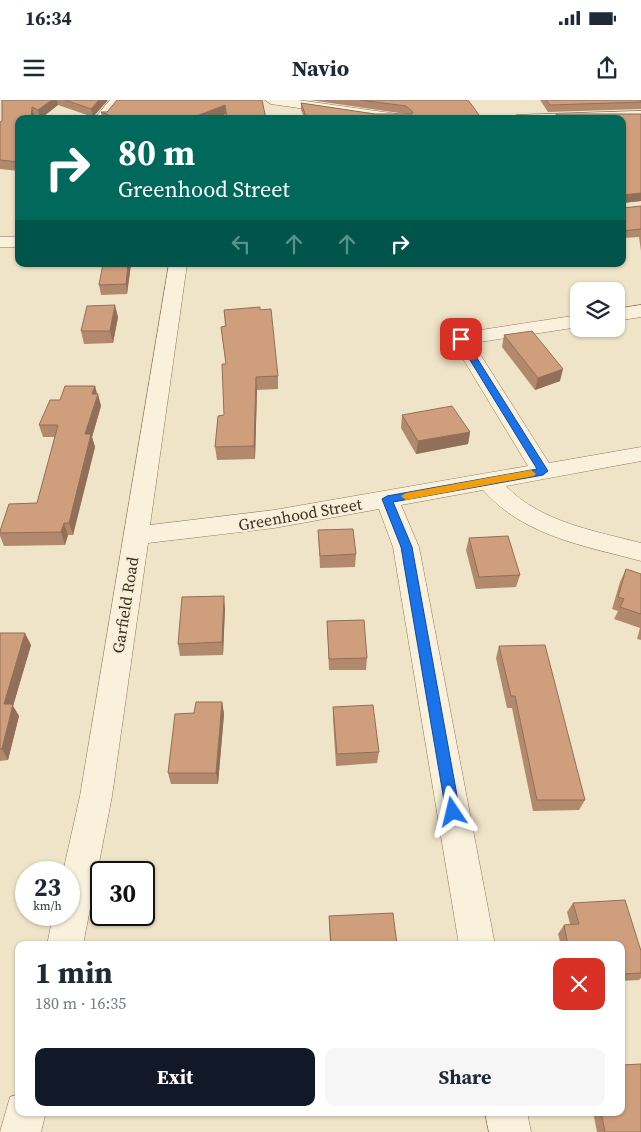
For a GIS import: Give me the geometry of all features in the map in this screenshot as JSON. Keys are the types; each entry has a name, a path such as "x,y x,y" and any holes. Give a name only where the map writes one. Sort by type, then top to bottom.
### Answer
{"street":[{"path":"104,115 117,100"},
{"path":"271,100 340,115"},
{"path":"626,115 641,115"},
{"path":"0,242 15,242"},
{"name":"Garfield Road","path":"66,941 96,796 178,267"},
{"path":"625,314 641,311"},
{"path":"543,471 461,339 570,322"},
{"name":"Greenhood Street","path":"136,535 244,524 641,454"},
{"path":"489,481 502,497 533,517 574,533 641,552"},
{"path":"387,499 406,547 476,941"},
{"path":"20,1132 24,1116"},
{"path":"507,1116 510,1132"}],"building":[{"path":"2,100 52,100 38,110 32,107 31,115 15,115 15,162 0,160 0,122 2,121"},
{"path":"65,100 99,100 91,109"},
{"path":"117,100 262,100 265,115 226,115 225,105 199,115 108,115 101,112 107,112"},
{"path":"360,100 468,100 479,115 306,115 301,103 375,114 412,114 413,112 406,106"},
{"path":"546,100 641,100 641,102 550,105"},
{"path":"641,114 641,193 626,195 626,115 557,115"},
{"path":"641,206 641,229 626,231 626,208"},
{"path":"102,267 128,267 126,284 99,285"},
{"path":"115,305 110,331 81,331 87,306"},
{"path":"260,307 260,310 271,309 278,376 256,377 254,446 215,447 218,416 224,415 222,364 226,364 221,327 226,326 224,310"},
{"path":"532,331 563,369 538,378 504,335"},
{"path":"65,386 95,386 92,394 98,394 85,434 91,434 69,523 64,523 61,532 0,533 9,504 37,503 58,425 39,425 50,400 60,400"},
{"path":"452,406 470,432 418,441 402,415"},
{"path":"353,529 356,554 320,556 318,530"},
{"path":"508,536 520,575 479,577 469,538"},
{"path":"626,569 641,574 641,614 620,607 624,599 618,597"},
{"path":"224,596 222,642 178,644 182,597"},
{"path":"364,620 367,658 329,659 327,621"},
{"path":"0,633 25,633 4,704 13,704 2,749 0,749"},
{"path":"545,645 585,800 537,800 515,696 511,696 499,646"},
{"path":"196,702 222,702 216,773 168,773 175,714 194,713"},
{"path":"373,705 379,752 337,754 333,707"},
{"path":"625,900 641,951 641,973 625,974 625,941 567,941 564,925 579,924 573,903"},
{"path":"393,913 396,941 331,941 329,916"},
{"path":"641,1064 641,1132 605,1132 602,1116 625,1116 625,1065"}],"slow traffic":[{"path":"406,496 531,474"}],"route":[{"path":"453,812 406,547 387,499 543,471 461,339"}]}
